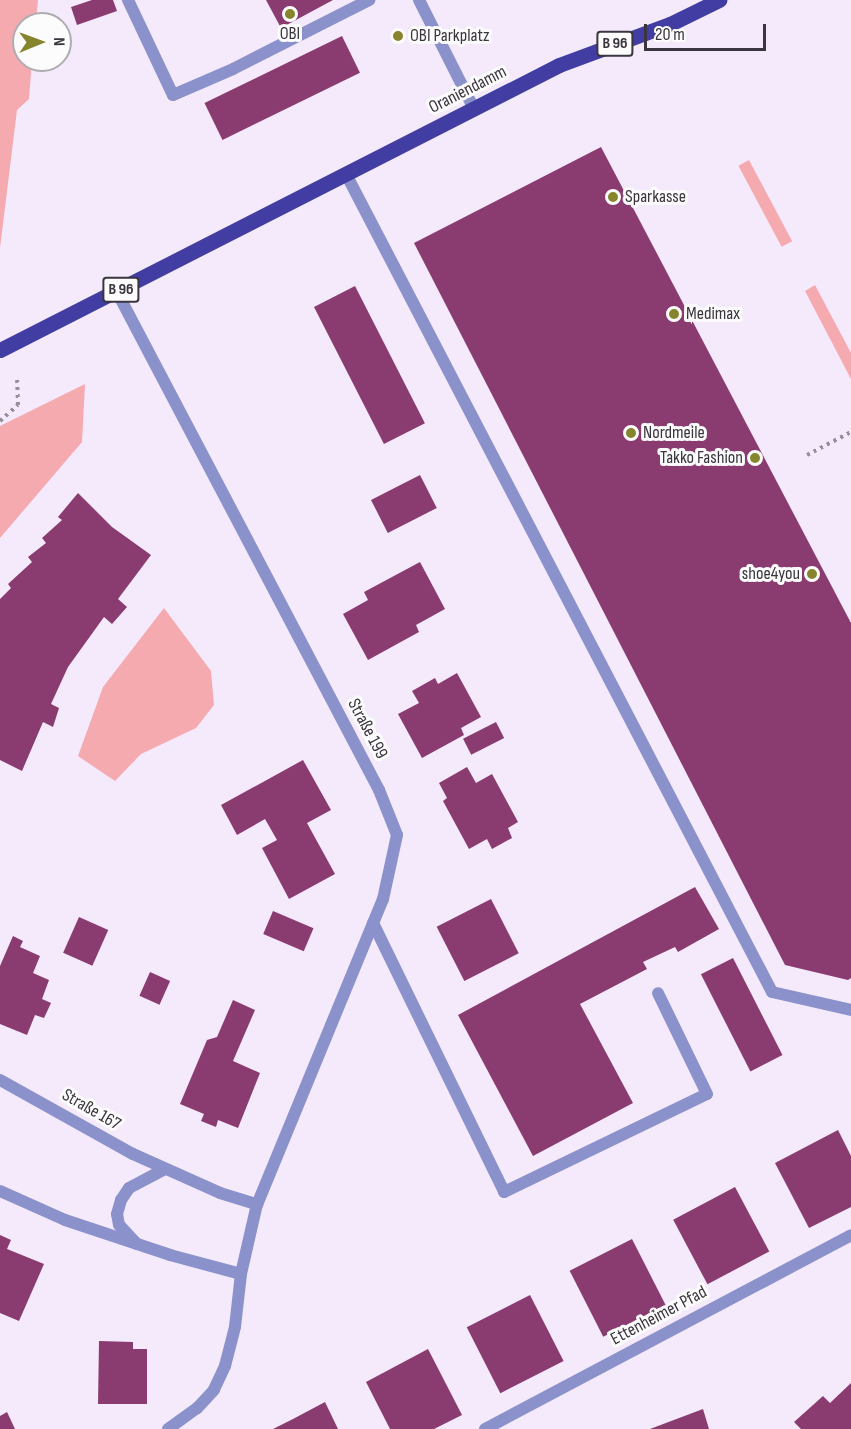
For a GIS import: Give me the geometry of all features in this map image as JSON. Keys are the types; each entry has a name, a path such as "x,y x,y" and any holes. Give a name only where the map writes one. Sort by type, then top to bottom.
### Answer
{"main road":[{"name":"Oraniendamm","path":"117,292 560,65 670,24 719,0"},
{"name":"B 96","path":"0,350 117,292"}],"street":[{"path":"128,0 173,95 233,69 369,0"},
{"path":"419,0 474,109"},
{"path":"346,174 772,992 851,1010"},
{"name":"Straße 199","path":"117,292 379,790 397,835 383,899 256,1204"},
{"path":"373,922 504,1192 706,1094 658,993"},
{"name":"Straße 167","path":"0,1080 133,1154 220,1193 256,1204"},
{"path":"137,1244 119,1225 117,1214 121,1200 129,1188 165,1169"},
{"path":"0,1191 64,1220 241,1274"},
{"path":"168,1429 197,1408 214,1390 225,1366 235,1328 241,1274 256,1204"},
{"name":"Ettenheimer Pfad","path":"485,1429 851,1235"}],"path":[{"path":"0,421 18,405 17,380"},
{"path":"807,455 851,432"}],"shaded area":[{"path":"0,0 38,0 37,12 12,12 12,72 31,72 29,99 17,110 0,248"},
{"path":"749,160 792,241 782,247 738,166"},
{"path":"815,285 851,353 851,379 805,291"},
{"path":"85,384 82,442 0,538 0,426"},
{"path":"164,608 211,671 214,705 196,728 141,754 115,781 78,756 103,687"}],"building":[{"path":"92,0 113,0 117,11 77,25 71,7"},
{"name":"OBI","path":"266,0 333,0 281,28"},
{"path":"342,36 360,73 222,140 204,103"},
{"name":"Nordmeile","path":"601,147 851,623 851,978 848,980 785,965 414,243"},
{"path":"355,286 425,423 384,444 314,307"},
{"path":"420,475 437,508 388,533 371,500"},
{"path":"78,493 112,527 151,555 118,599 127,607 112,624 104,617 68,667 51,704 59,708 53,727 43,722 22,771 0,760 0,599 11,588 8,584 32,562 28,557 46,543 42,538 62,520 58,517"},
{"path":"420,562 445,609 416,625 419,632 368,660 343,614 368,600 364,592"},
{"path":"457,673 481,717 461,728 464,735 422,758 398,714 419,703 412,691 435,678 438,684"},
{"path":"496,722 504,738 471,755 463,739"},
{"path":"303,760 331,810 307,823 335,874 289,899 262,848 277,840 265,819 237,835 221,805"},
{"path":"467,767 476,783 492,774 518,822 508,828 512,838 492,849 487,839 469,849 443,801 447,798 439,783"},
{"path":"695,887 719,929 678,952 675,947 643,962 647,969 580,1004 633,1103 533,1156 458,1015"},
{"path":"491,899 519,953 464,981 437,927"},
{"path":"273,911 314,928 304,951 263,934"},
{"path":"79,917 108,930 92,966 63,953"},
{"path":"13,936 23,941 20,947 40,956 33,973 49,980 42,999 51,1003 44,1018 35,1015 27,1035 0,1024 0,966"},
{"path":"733,958 782,1055 750,1071 701,974"},
{"path":"150,972 170,981 160,1005 139,996"},
{"path":"233,1000 255,1010 233,1061 260,1073 238,1128 218,1120 216,1127 201,1121 204,1114 180,1104 207,1040 217,1037"},
{"path":"838,1130 851,1156 851,1207 809,1228 775,1163"},
{"path":"735,1187 769,1251 707,1284 673,1220"},
{"path":"0,1235 11,1240 7,1249 44,1264 19,1321 0,1313"},
{"path":"632,1239 666,1305 603,1337 570,1271"},
{"path":"530,1295 564,1361 500,1393 467,1327"},
{"path":"99,1341 133,1342 133,1349 147,1349 147,1404 98,1404"},
{"path":"428,1349 462,1415 434,1429 390,1429 366,1382"},
{"path":"851,1383 851,1429 801,1429 794,1422 823,1396 830,1403"},
{"path":"325,1402 338,1429 273,1429 293,1419"},
{"path":"703,1409 709,1429 650,1429"},
{"path":"7,1412 15,1429 0,1429 0,1416"}],"place":[{"name":"OBI","path":"290,14"},
{"name":"OBI Parkplatz","path":"398,36"},
{"name":"Sparkasse","path":"613,197"},
{"name":"Medimax","path":"674,314"},
{"name":"Nordmeile","path":"631,433"},
{"name":"Takko Fashion","path":"755,458"},
{"name":"shoe4you","path":"812,574"}]}
